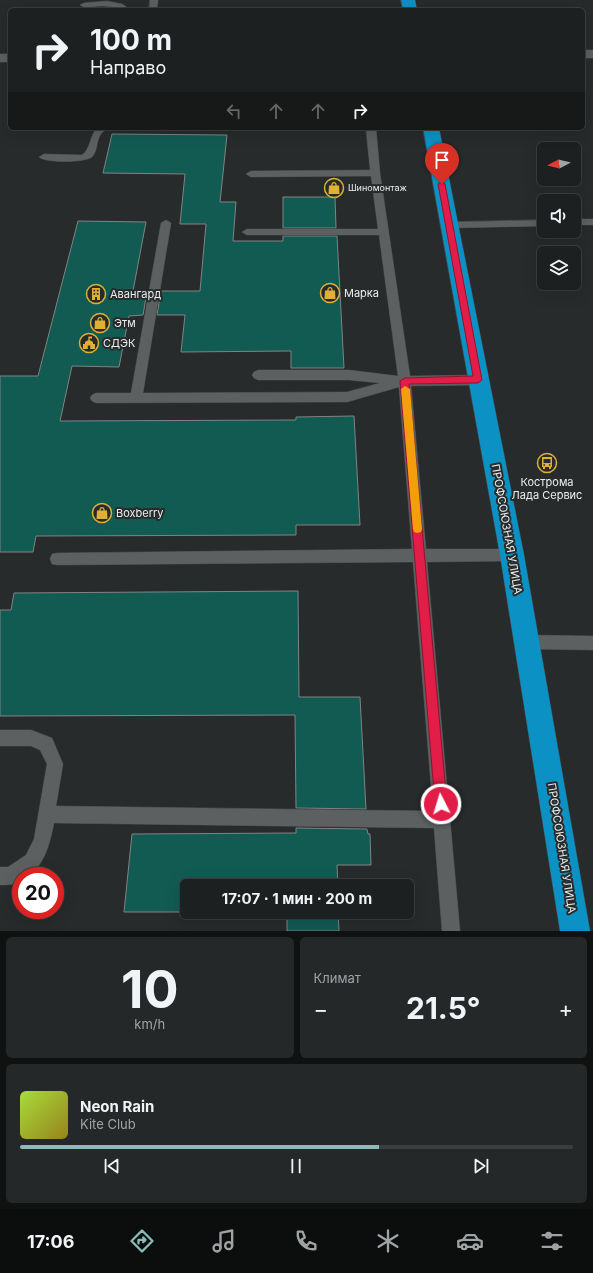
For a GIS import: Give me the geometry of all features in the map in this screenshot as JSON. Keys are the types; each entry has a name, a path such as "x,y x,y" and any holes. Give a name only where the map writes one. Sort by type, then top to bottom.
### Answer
{"highway":[{"name":"ПРОФСОЮЗНАЯ УЛИЦА","path":"431,130 528,642 575,931"}],"lane":[{"path":"84,4 119,4 124,8"},
{"path":"44,157 86,157 91,153 94,136 102,130"},
{"path":"371,130 375,173 405,381 452,931"},
{"path":"251,174 375,173"},
{"path":"581,222 593,222"},
{"path":"136,399 166,223"},
{"path":"450,225 537,223"},
{"path":"248,232 384,232"},
{"path":"258,375 350,375 405,381 478,380"},
{"path":"96,398 346,397 405,381"},
{"path":"57,560 512,555"},
{"path":"528,642 593,643"},
{"path":"0,738 31,738 46,744 55,764 42,840 32,861 11,876 0,876"},
{"path":"46,814 442,820"}],"building":[{"path":"112,134 227,135 220,202 236,202 233,241 283,241 283,236 337,236 344,368 291,368 291,351 181,352 185,315 157,315 161,291 200,291 206,224 180,224 185,174 103,173"},
{"path":"283,197 335,197 336,228 283,228"},
{"path":"78,221 146,222 133,291 147,291 143,315 129,316 119,367 72,366 60,421 296,420 296,417 354,416 360,525 296,525 296,535 36,536 33,552 0,552 0,376 38,376"},
{"path":"298,591 299,697 360,697 366,809 296,808 295,715 0,716 0,610 11,610 14,593"},
{"path":"296,828 367,829 368,834 370,834 371,865 337,865 338,879 180,879 180,912 124,912 132,834 296,833"},
{"path":"287,919 338,919 339,931 287,931"}],"slow traffic":[{"path":"405,389 417,529"}],"place":[{"name":"Шиномонтаж","path":"334,188"},
{"name":"Марка","path":"330,293"},
{"name":"Авангард","path":"96,294"},
{"name":"Этм","path":"100,323"},
{"name":"СДЭК","path":"89,343"},
{"name":"Кострома Лада Сервис","path":"547,463"},
{"name":"Boxberry","path":"102,513"}],"route":[{"path":"441,804 405,381 478,380 442,184"}]}
